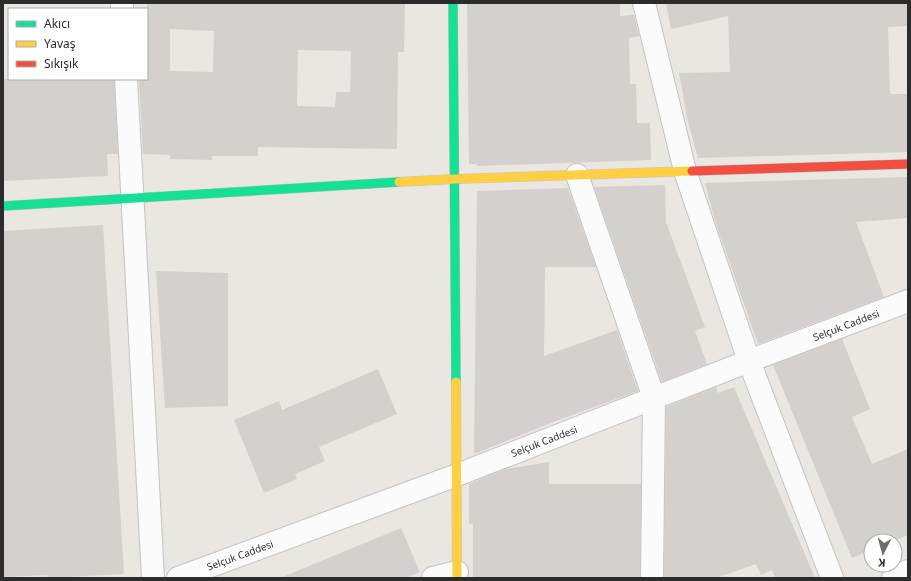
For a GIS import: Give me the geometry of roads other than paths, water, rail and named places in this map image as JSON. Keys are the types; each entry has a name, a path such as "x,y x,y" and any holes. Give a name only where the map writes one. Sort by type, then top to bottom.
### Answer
{"street":[{"path":"433,578 457,575 453,3"},
{"path":"644,3 685,171 749,361 832,578"},
{"path":"126,80 131,198 153,578"},
{"path":"3,206 455,179 908,164"},
{"path":"577,175 654,398 652,578"},
{"name":"Selçuk Caddesi","path":"178,578 457,475 749,361 908,301"},
{"path":"894,578 908,571"}]}
